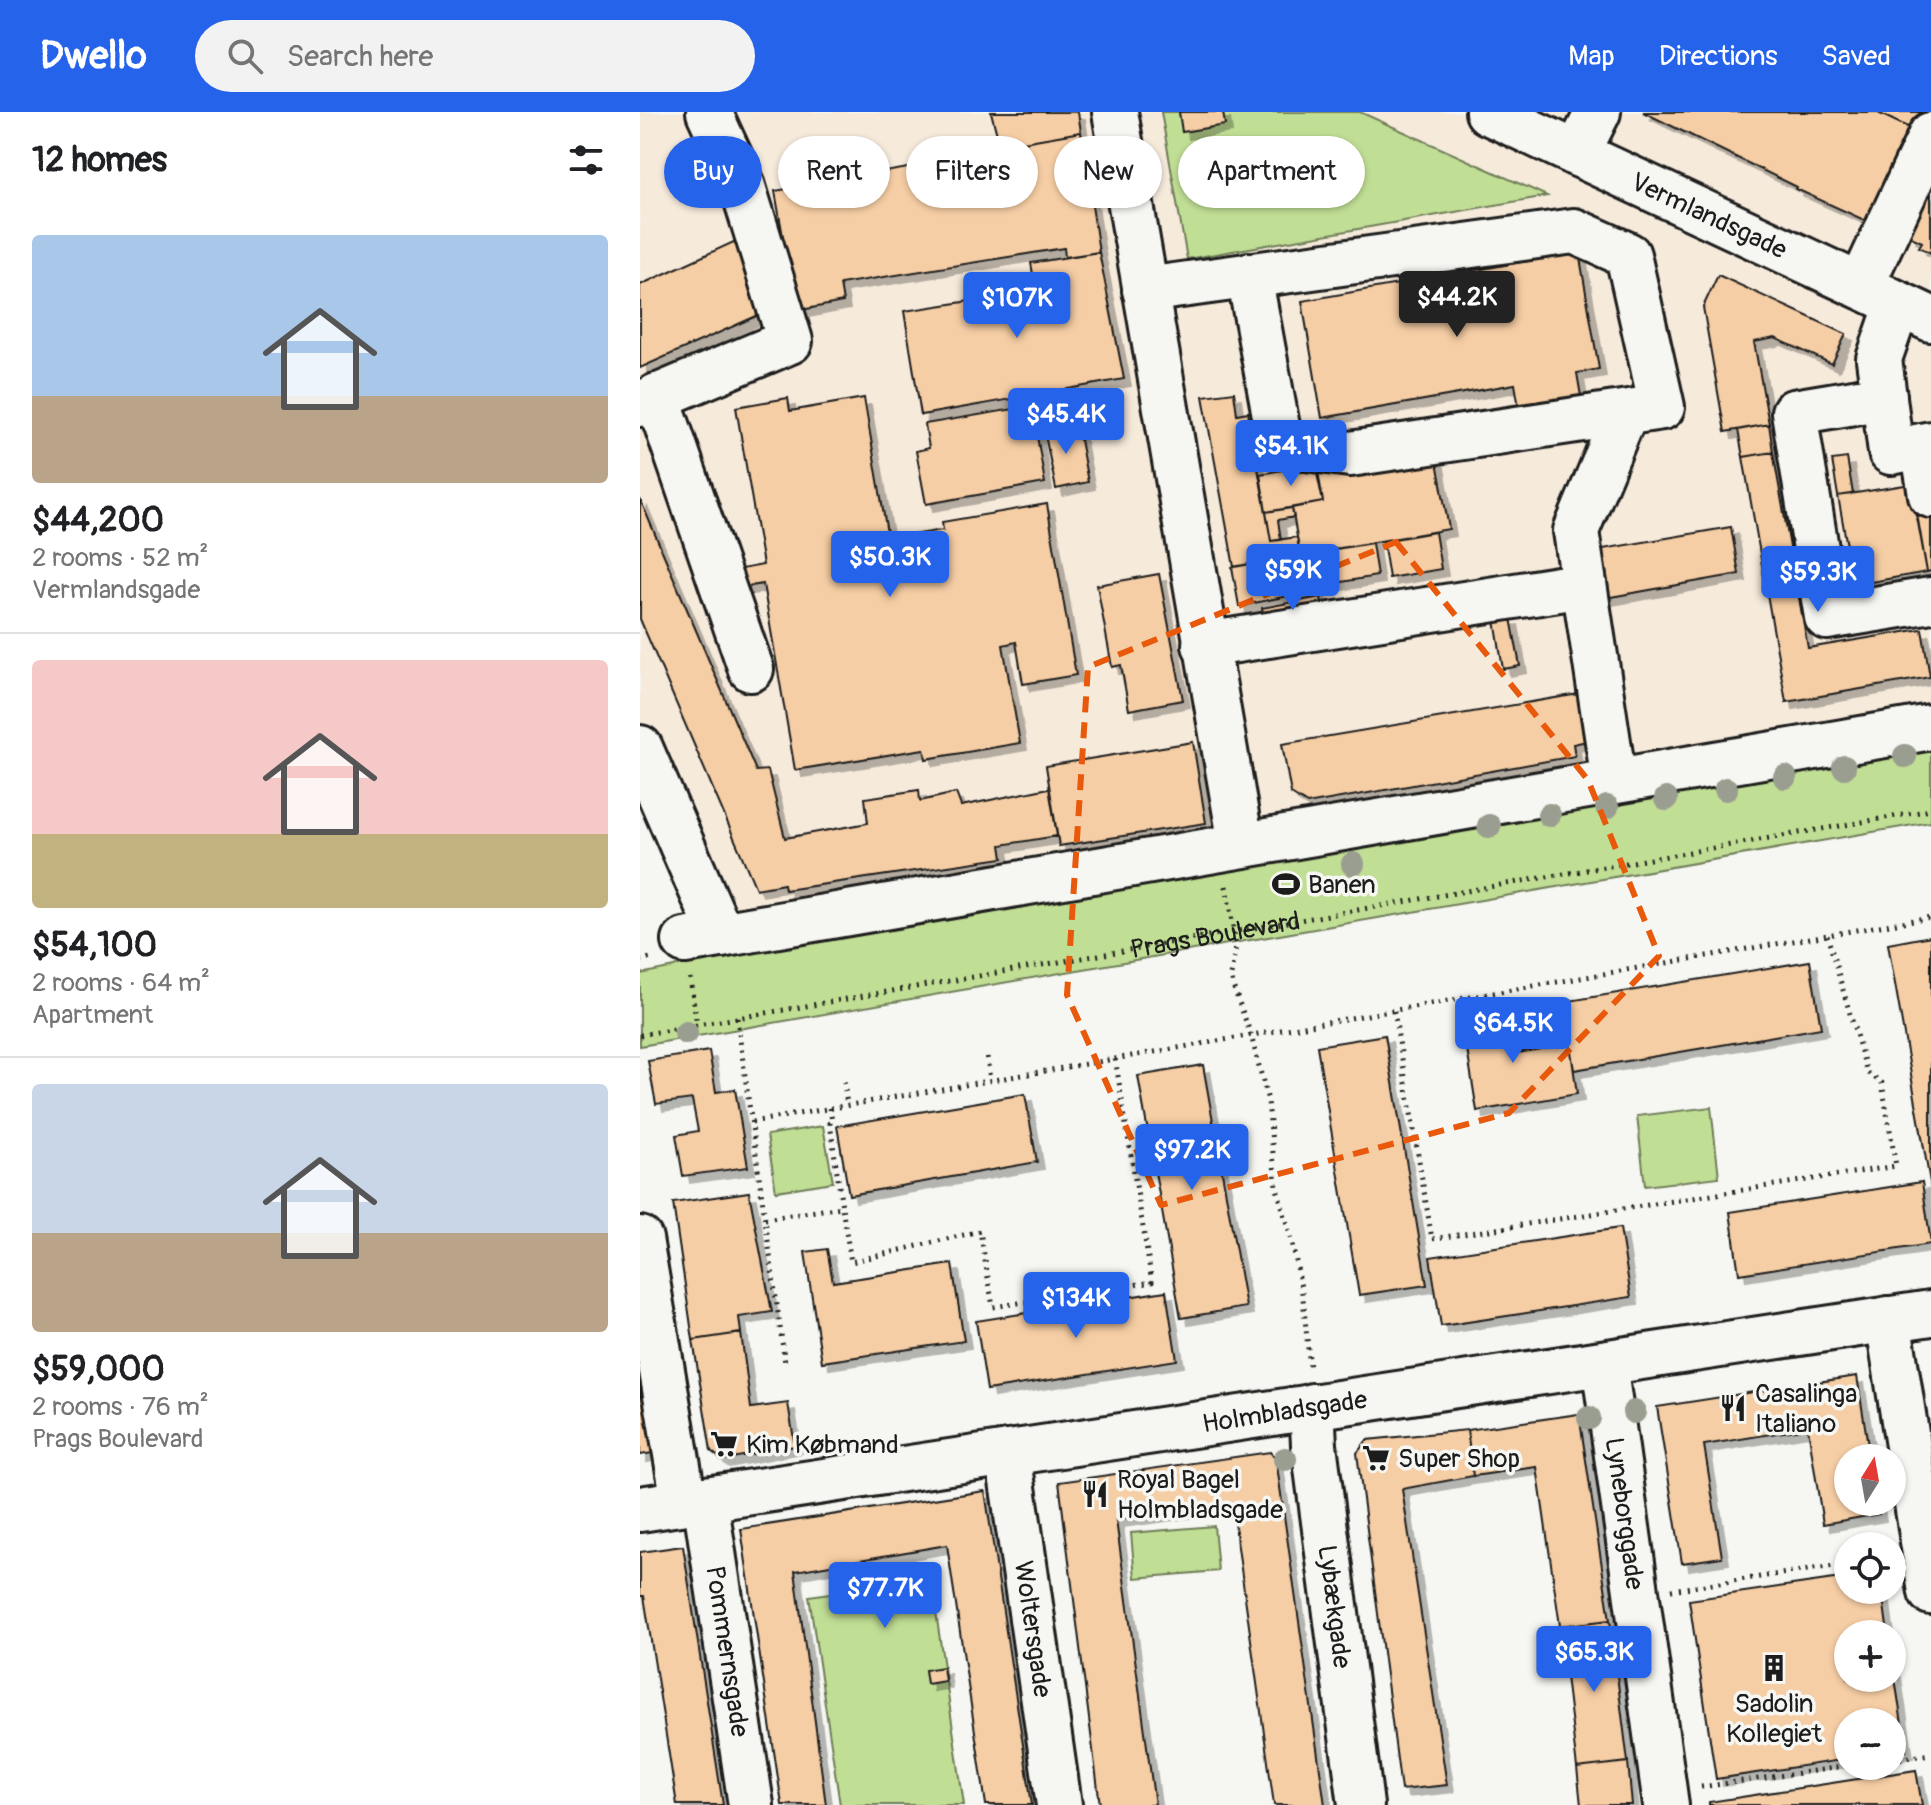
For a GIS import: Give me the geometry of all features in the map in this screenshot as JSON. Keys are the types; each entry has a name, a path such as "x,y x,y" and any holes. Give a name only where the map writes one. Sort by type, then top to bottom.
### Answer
{"street":[{"path":"709,112 742,184 790,341 649,400 751,669"},
{"path":"1115,112 1241,844"},
{"name":"Vermlandsgade","path":"1488,112 1897,303"},
{"path":"1577,154 1598,112"},
{"path":"1931,135 1897,303 1879,359 1891,452 1927,445 1931,495"},
{"path":"1145,290 1249,275 1574,231 1628,255 1662,407 1350,454 1291,446 1278,432 1249,275"},
{"path":"1884,397 1794,412 1827,617 1931,600"},
{"path":"1614,781 1576,531 1625,413"},
{"path":"1205,645 1584,585"},
{"path":"640,748 703,938 1931,727"},
{"name":"Pommernsgade","path":"640,1239 694,1501 751,1805"},
{"name":"Holmbladsgade","path":"640,1509 1931,1313"},
{"path":"1888,1319 1931,1592"},
{"name":"Lyneborggade","path":"1604,1363 1665,1799"},
{"name":"Lybækgade","path":"1312,1406 1314,1445 1361,1805"},
{"name":"Woltersgade","path":"1008,1453 1059,1805"}],"path":[{"name":"Prags Boulevard","path":"640,1035 1931,810"},
{"path":"752,1122 1931,917"},
{"path":"1234,931 1236,946 1231,975 1268,1101 1276,1185 1292,1241 1303,1298 1312,1406"},
{"path":"1394,1011 1432,1239 1896,1166 1882,1083 1867,1072 1827,935"},
{"path":"697,1025 703,938"},
{"path":"737,1018 785,1363"},
{"path":"987,1057 990,1080"},
{"path":"830,1108 851,1262 980,1231 993,1307 1152,1282 1115,1058"},
{"path":"844,1082 847,1105"},
{"path":"765,1219 842,1207"},
{"path":"1635,1595 1834,1566"},
{"path":"1906,1758 1931,1754"},
{"path":"1665,1799 1834,1769"}],"highlighted area":[{"path":"1396,542 1588,780 1659,956 1509,1113 1161,1205 1067,995 1088,667"}],"shaded area":[{"path":"640,112 1931,112 1931,713 711,916 640,739"}],"green space":[{"path":"1161,112 1360,112 1547,196 1187,259"},
{"path":"1931,743 1931,822 640,1046 640,974 674,967 702,954"},
{"path":"1711,1107 1719,1177 1645,1186 1637,1116"},
{"path":"823,1126 833,1182 776,1191 767,1135"},
{"path":"1214,1526 1218,1571 1135,1578 1131,1533"},
{"path":"931,1578 964,1805 840,1805 809,1596"}],"building":[{"path":"991,112 1078,112 1081,132 1038,139 1038,136 997,136"},
{"path":"1179,112 1223,112 1225,125 1182,132"},
{"path":"1643,112 1876,112 1920,133 1875,225"},
{"path":"1876,112 1931,112 1931,117 1920,133"},
{"path":"1081,132 1082,136 1058,136"},
{"path":"1054,137 1054,208 1092,208 1099,252 1065,257 1064,248 840,284 843,302 796,311 775,191 778,190 778,208 890,208 890,171 906,168 906,208 1038,208 1038,139"},
{"path":"1931,187 1931,253 1919,247 1922,242 1909,236 1923,204 1921,198"},
{"path":"738,240 770,310 640,368 640,285"},
{"path":"1099,252 1124,379 921,415 904,311 1036,291 1031,263"},
{"path":"1579,252 1599,369 1577,373 1583,408 1521,419 1515,384 1322,418 1302,301"},
{"path":"1718,275 1846,334 1832,364 1775,338 1754,342 1769,424 1725,432 1703,307"},
{"path":"1234,392 1237,414 1248,412 1271,541 1297,537 1300,555 1234,567 1203,396"},
{"path":"788,398 790,411 864,398 888,539 943,530 942,522 1047,504 1076,675 1023,684 1016,642 1003,645 1020,743 926,759 924,749 795,770 763,584 739,588 736,570 763,565 736,407"},
{"path":"1032,406 1045,483 926,504 916,451 929,448 925,424"},
{"path":"1077,424 1088,482 1056,489 1044,430"},
{"path":"1769,424 1773,452 1743,457 1738,430"},
{"path":"1435,450 1449,529 1300,555 1292,508 1323,502 1318,471"},
{"path":"1773,452 1808,648 1922,629 1930,677 1786,702 1743,457"},
{"path":"1847,458 1853,494 1838,496 1832,460"},
{"path":"1315,464 1323,502 1266,512 1260,474"},
{"path":"1911,484 1927,572 1854,585 1838,496"},
{"path":"640,499 756,771 768,770 785,838 868,823 865,798 919,790 920,801 956,793 961,806 1049,788 1057,836 1001,845 1003,858 785,890 784,884 756,889 640,619"},
{"path":"1292,508 1294,517 1278,520 1281,540 1271,541 1266,512"},
{"path":"1931,512 1931,571 1927,572 1917,514"},
{"path":"1731,527 1739,574 1605,598 1597,550"},
{"path":"1435,532 1441,569 1389,578 1383,541"},
{"path":"1372,543 1377,576 1318,586 1312,553"},
{"path":"1312,553 1319,593 1239,606 1232,567"},
{"path":"1159,574 1183,700 1129,710 1121,665 1112,667 1097,585"},
{"path":"1321,597 1324,615 1265,626 1262,608"},
{"path":"1511,618 1520,666 1503,669 1495,620"},
{"path":"1579,694 1587,741 1573,744 1575,756 1307,804 1291,794 1282,744"},
{"path":"1193,742 1206,823 1059,846 1046,766"},
{"path":"1931,936 1931,1188 1888,944"},
{"path":"1810,961 1821,1028 1574,1070 1563,1002"},
{"path":"1513,1009 1517,1053 1570,1044 1577,1094 1477,1111 1462,1018"},
{"path":"1385,1035 1427,1285 1359,1295 1317,1046"},
{"path":"709,1051 716,1092 735,1089 748,1167 683,1176 676,1135 698,1131 692,1099 656,1104 648,1061"},
{"path":"1203,1065 1246,1307 1181,1318 1138,1076"},
{"path":"1025,1094 1037,1162 849,1195 837,1126"},
{"path":"1922,1182 1931,1244 1739,1274 1730,1212"},
{"path":"749,1192 772,1312 739,1317 741,1333 693,1340 673,1203"},
{"path":"1620,1228 1631,1297 1441,1326 1430,1257"},
{"path":"827,1249 833,1282 952,1264 964,1341 822,1362 805,1252"},
{"path":"1166,1291 1177,1360 987,1390 976,1321"},
{"path":"741,1333 751,1408 788,1403 795,1446 722,1460 711,1451 693,1340"},
{"path":"1857,1376 1868,1444 1834,1444 1834,1516 1868,1516 1823,1524 1808,1428 1704,1445 1722,1557 1682,1563 1657,1407"},
{"path":"640,1378 653,1453 640,1455"},
{"path":"1579,1414 1610,1620 1560,1626 1537,1467 1473,1476 1467,1430"},
{"path":"1467,1430 1473,1476 1402,1489 1447,1785 1401,1790 1357,1453 1367,1440"},
{"path":"1270,1452 1276,1459 1325,1805 1274,1805 1232,1504 1116,1520 1155,1805 1100,1805 1059,1482"},
{"path":"985,1491 1032,1805 986,1805 947,1545 795,1571 826,1805 782,1805 741,1529"},
{"path":"683,1546 723,1805 677,1805 644,1596 640,1596 640,1552"},
{"name":"Sadolin Kollegiet","path":"1834,1579 1834,1604 1884,1604 1886,1620 1834,1620 1834,1692 1897,1692 1900,1708 1834,1708 1834,1761 1716,1779 1689,1600"},
{"path":"1610,1620 1628,1762 1577,1768 1560,1626"},
{"path":"943,1667 945,1681 927,1684 925,1670"},
{"path":"1628,1762 1632,1805 1581,1805 1577,1768"},
{"path":"1916,1770 1922,1805 1709,1805 1709,1802 1851,1780 1906,1780 1906,1772"}],"place":[{"name":"Banen","path":"1286,884"},
{"name":"Casalinga Italiano","path":"1733,1408"},
{"name":"Kim Købmand","path":"724,1444"},
{"name":"Super Shop","path":"1376,1458"},
{"name":"Royal Bagel Holmbladsgade","path":"1095,1494"},
{"name":"Sadolin Kollegiet","path":"1774,1668"}]}
